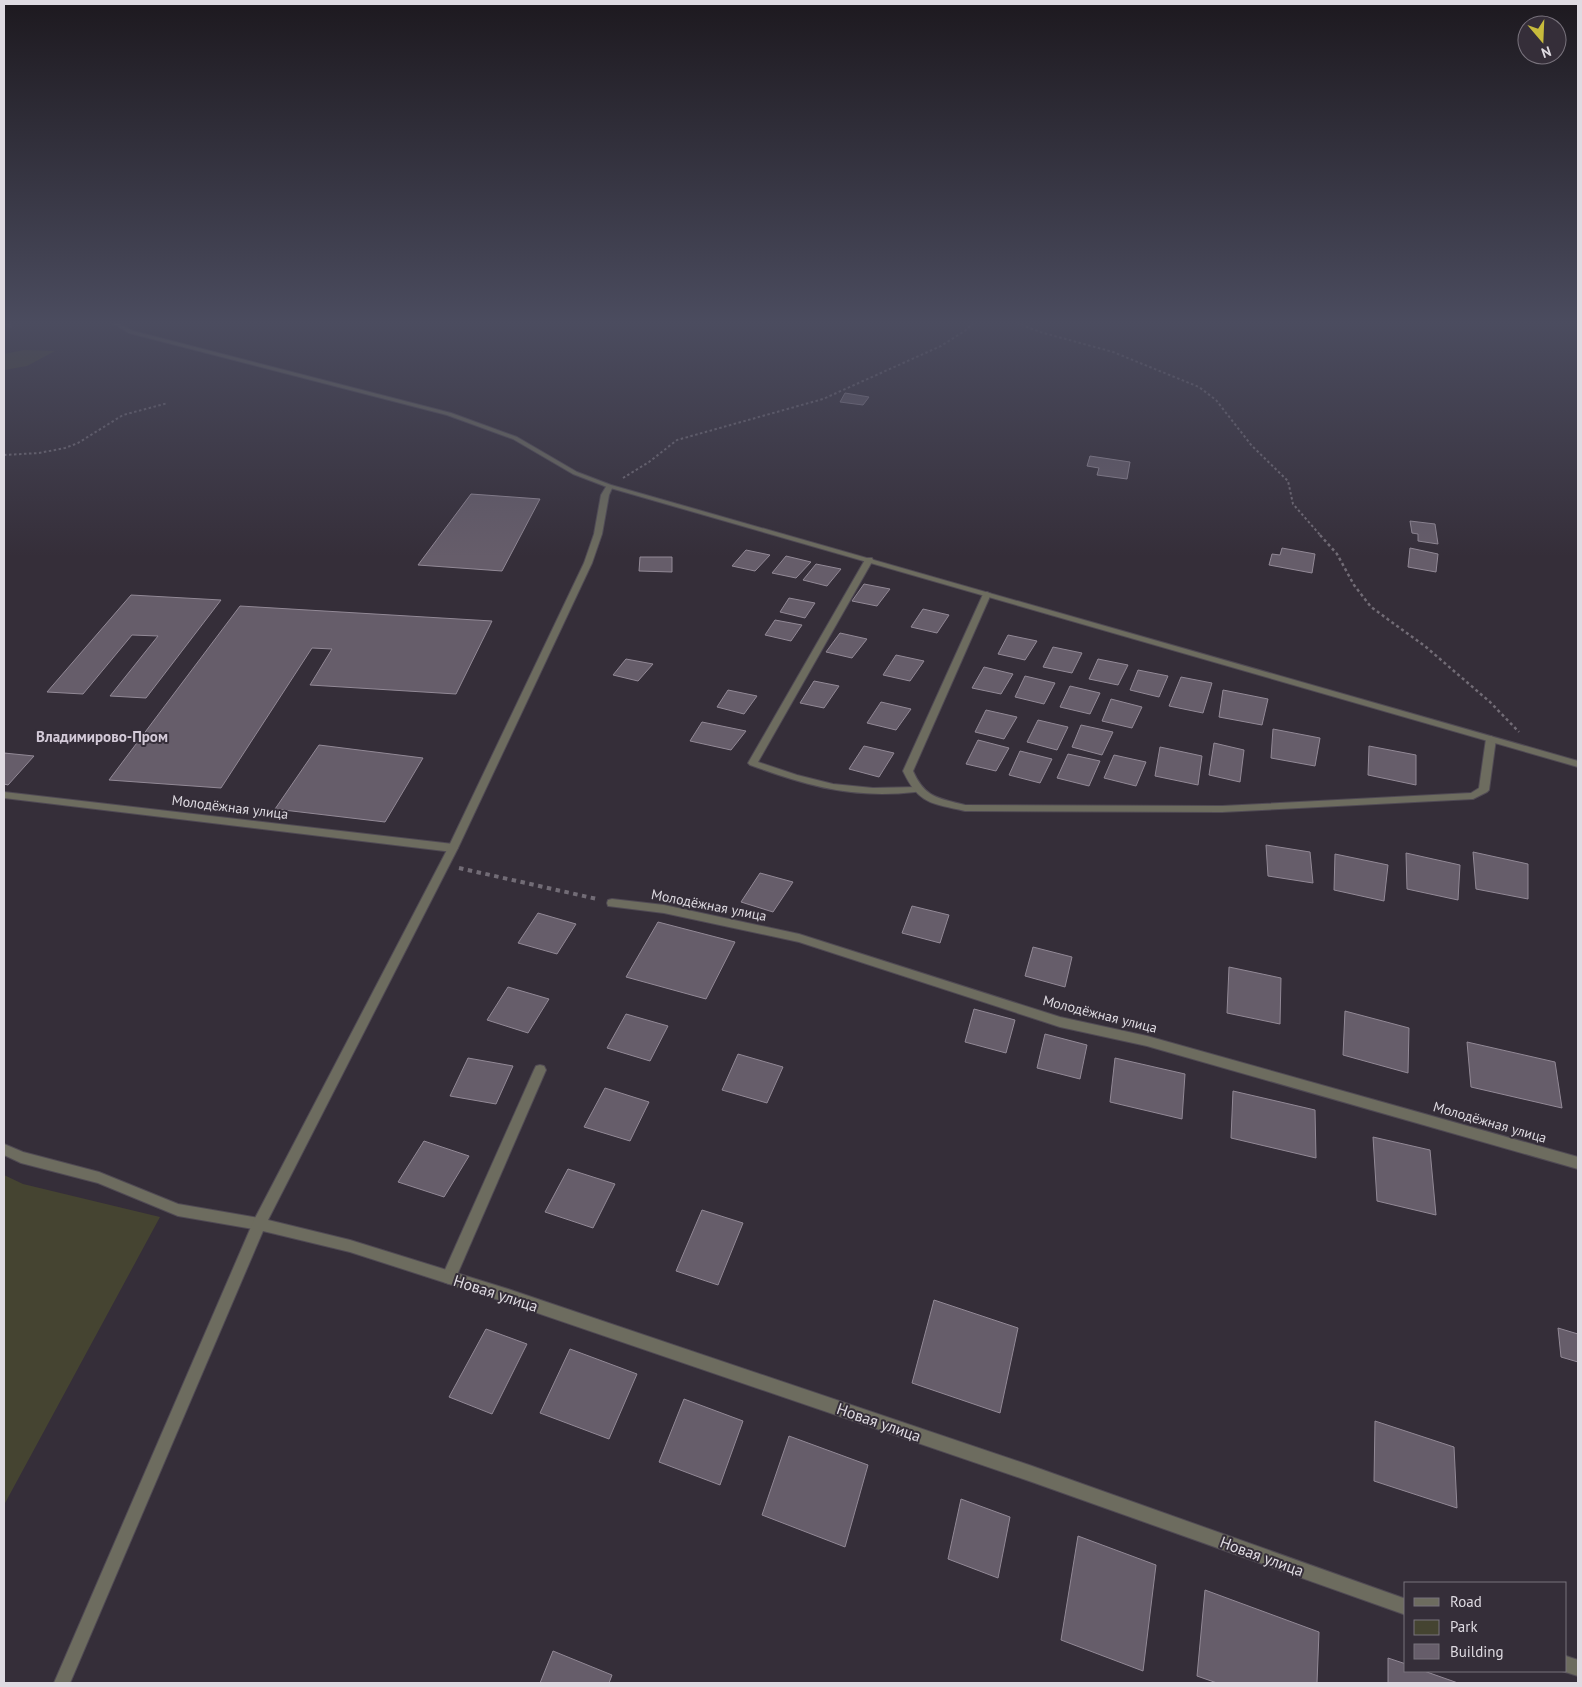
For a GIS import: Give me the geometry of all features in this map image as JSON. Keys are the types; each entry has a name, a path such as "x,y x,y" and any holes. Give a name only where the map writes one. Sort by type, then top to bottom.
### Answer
{"street":[{"path":"397,400 482,425 528,445 576,473 609,486 1578,764"},
{"path":"62,1683 259,1224 445,865 588,563 598,534 605,495 609,486"},
{"path":"869,560 754,763 794,778 850,791 892,793 915,789"},
{"path":"987,594 908,772 915,789 924,797 965,808 1222,809 1473,796 1484,790 1491,739"},
{"name":"Молодёжная улица","path":"4,795 453,848"},
{"name":"Молодёжная улица","path":"612,903 664,909 799,938 1060,1022 1147,1041 1578,1163"},
{"path":"449,1277 540,1070"},
{"name":"Новая улица","path":"4,1150 21,1157 99,1178 178,1210 259,1224 350,1246 449,1277 1032,1474 1404,1606"}],"path":[{"path":"609,486 649,462 677,440 824,400"},
{"path":"1216,400 1252,446 1288,481 1292,504 1337,554 1354,585 1371,607 1426,647 1490,702 1538,753"},
{"path":"4,455 32,454 71,446 89,437 109,421 135,409 168,403"},
{"path":"445,865 612,903"}],"green space":[{"path":"4,1175 23,1184 160,1217 4,1505"}],"building":[{"path":"841,400 867,400 863,405 840,402"},
{"path":"1090,456 1130,462 1127,479 1097,475 1099,468 1087,466"},
{"path":"471,494 540,499 502,571 418,565"},
{"path":"1410,521 1435,524 1438,544 1418,541 1418,534 1412,533"},
{"path":"1282,548 1315,554 1312,573 1269,565 1272,554 1280,555"},
{"path":"1410,548 1438,554 1436,572 1408,567"},
{"path":"746,550 770,555 755,571 732,566"},
{"path":"786,556 811,562 796,578 772,573"},
{"path":"640,557 672,557 672,572 639,571"},
{"path":"816,564 841,569 827,586 803,580"},
{"path":"864,584 890,589 877,606 852,601"},
{"path":"131,595 221,600 146,698 110,696 158,636 132,635 83,694 47,692"},
{"path":"789,598 815,603 805,618 780,612"},
{"path":"240,606 492,621 456,694 310,685 332,649 312,648 221,788 109,780"},
{"path":"923,609 949,615 937,633 911,627"},
{"path":"775,620 802,625 791,641 765,635"},
{"path":"840,633 867,639 852,658 826,652"},
{"path":"1008,635 1037,641 1025,660 998,654"},
{"path":"1053,647 1082,653 1072,673 1043,667"},
{"path":"896,655 924,661 910,681 883,675"},
{"path":"626,659 653,664 638,681 613,675"},
{"path":"1098,659 1128,665 1118,685 1089,679"},
{"path":"984,667 1013,674 1001,694 972,688"},
{"path":"1138,670 1168,676 1159,697 1130,690"},
{"path":"1025,676 1055,683 1044,704 1015,697"},
{"path":"1181,677 1212,683 1203,713 1169,706"},
{"path":"814,681 839,686 824,708 800,703"},
{"path":"1070,686 1100,693 1090,714 1060,707"},
{"path":"728,690 757,696 744,714 717,707"},
{"path":"1223,690 1268,699 1262,725 1219,717"},
{"path":"1111,699 1142,707 1132,728 1102,721"},
{"path":"881,702 911,709 896,730 867,723"},
{"path":"986,710 1017,717 1004,739 975,732"},
{"path":"1038,720 1068,727 1057,750 1027,742"},
{"path":"702,722 746,731 731,750 690,741"},
{"path":"1081,725 1113,732 1102,755 1072,747"},
{"path":"1273,729 1320,738 1315,766 1271,758"},
{"path":"978,740 1009,748 996,771 966,764"},
{"path":"1214,743 1244,750 1240,782 1209,775"},
{"path":"319,745 423,758 385,822 275,809"},
{"path":"864,746 894,753 879,777 849,769"},
{"path":"1369,746 1416,755 1416,785 1368,775"},
{"path":"1160,747 1202,756 1198,785 1155,776"},
{"path":"1020,751 1052,759 1040,783 1009,775"},
{"path":"4,753 34,756 8,785 4,784"},
{"path":"1068,754 1100,761 1089,786 1057,778"},
{"path":"1114,755 1146,762 1136,786 1104,778"},
{"path":"1266,845 1310,852 1313,883 1268,876"},
{"path":"1473,852 1528,864 1528,899 1476,889"},
{"path":"1406,853 1460,865 1458,900 1407,889"},
{"path":"1335,854 1388,865 1384,901 1334,890"},
{"path":"760,873 793,882 773,912 741,902"},
{"path":"912,906 949,915 940,943 902,933"},
{"path":"538,913 576,924 557,954 518,943"},
{"path":"658,922 735,942 706,999 626,977"},
{"path":"1033,947 1072,957 1065,987 1025,976"},
{"path":"1229,967 1281,978 1280,1024 1227,1013"},
{"path":"508,987 549,999 528,1033 487,1020"},
{"path":"974,1009 1015,1020 1006,1053 965,1042"},
{"path":"1345,1011 1409,1028 1408,1073 1343,1055"},
{"path":"626,1014 668,1026 650,1061 607,1048"},
{"path":"1045,1034 1087,1045 1080,1079 1037,1068"},
{"path":"1467,1042 1555,1062 1562,1108 1471,1087"},
{"path":"738,1054 783,1067 767,1103 722,1090"},
{"path":"468,1058 513,1066 496,1104 450,1096"},
{"path":"1115,1058 1185,1074 1182,1119 1110,1102"},
{"path":"605,1088 649,1102 630,1141 584,1127"},
{"path":"1233,1091 1315,1110 1316,1158 1231,1138"},
{"path":"1373,1137 1430,1150 1436,1215 1377,1201"},
{"path":"424,1141 469,1156 444,1197 398,1182"},
{"path":"568,1169 615,1184 593,1228 545,1212"},
{"path":"702,1210 743,1223 718,1285 676,1271"},
{"path":"934,1300 1018,1328 1000,1413 912,1383"},
{"path":"1558,1328 1578,1334 1578,1362 1561,1357"},
{"path":"486,1329 527,1344 492,1414 449,1397"},
{"path":"570,1349 637,1374 609,1439 540,1413"},
{"path":"684,1399 743,1421 720,1485 659,1462"},
{"path":"1375,1421 1454,1447 1457,1508 1374,1481"},
{"path":"789,1436 868,1465 845,1547 762,1515"},
{"path":"961,1499 1010,1517 998,1578 948,1559"},
{"path":"1078,1536 1156,1565 1143,1671 1061,1640"},
{"path":"1205,1590 1319,1632 1317,1683 1217,1683 1197,1676"},
{"path":"553,1651 612,1675 609,1683 540,1683"},
{"path":"1388,1658 1404,1663 1404,1672 1427,1672 1458,1683 1388,1683"}],"district":[{"name":"Владимирово-Пром","path":"102,736"}]}
